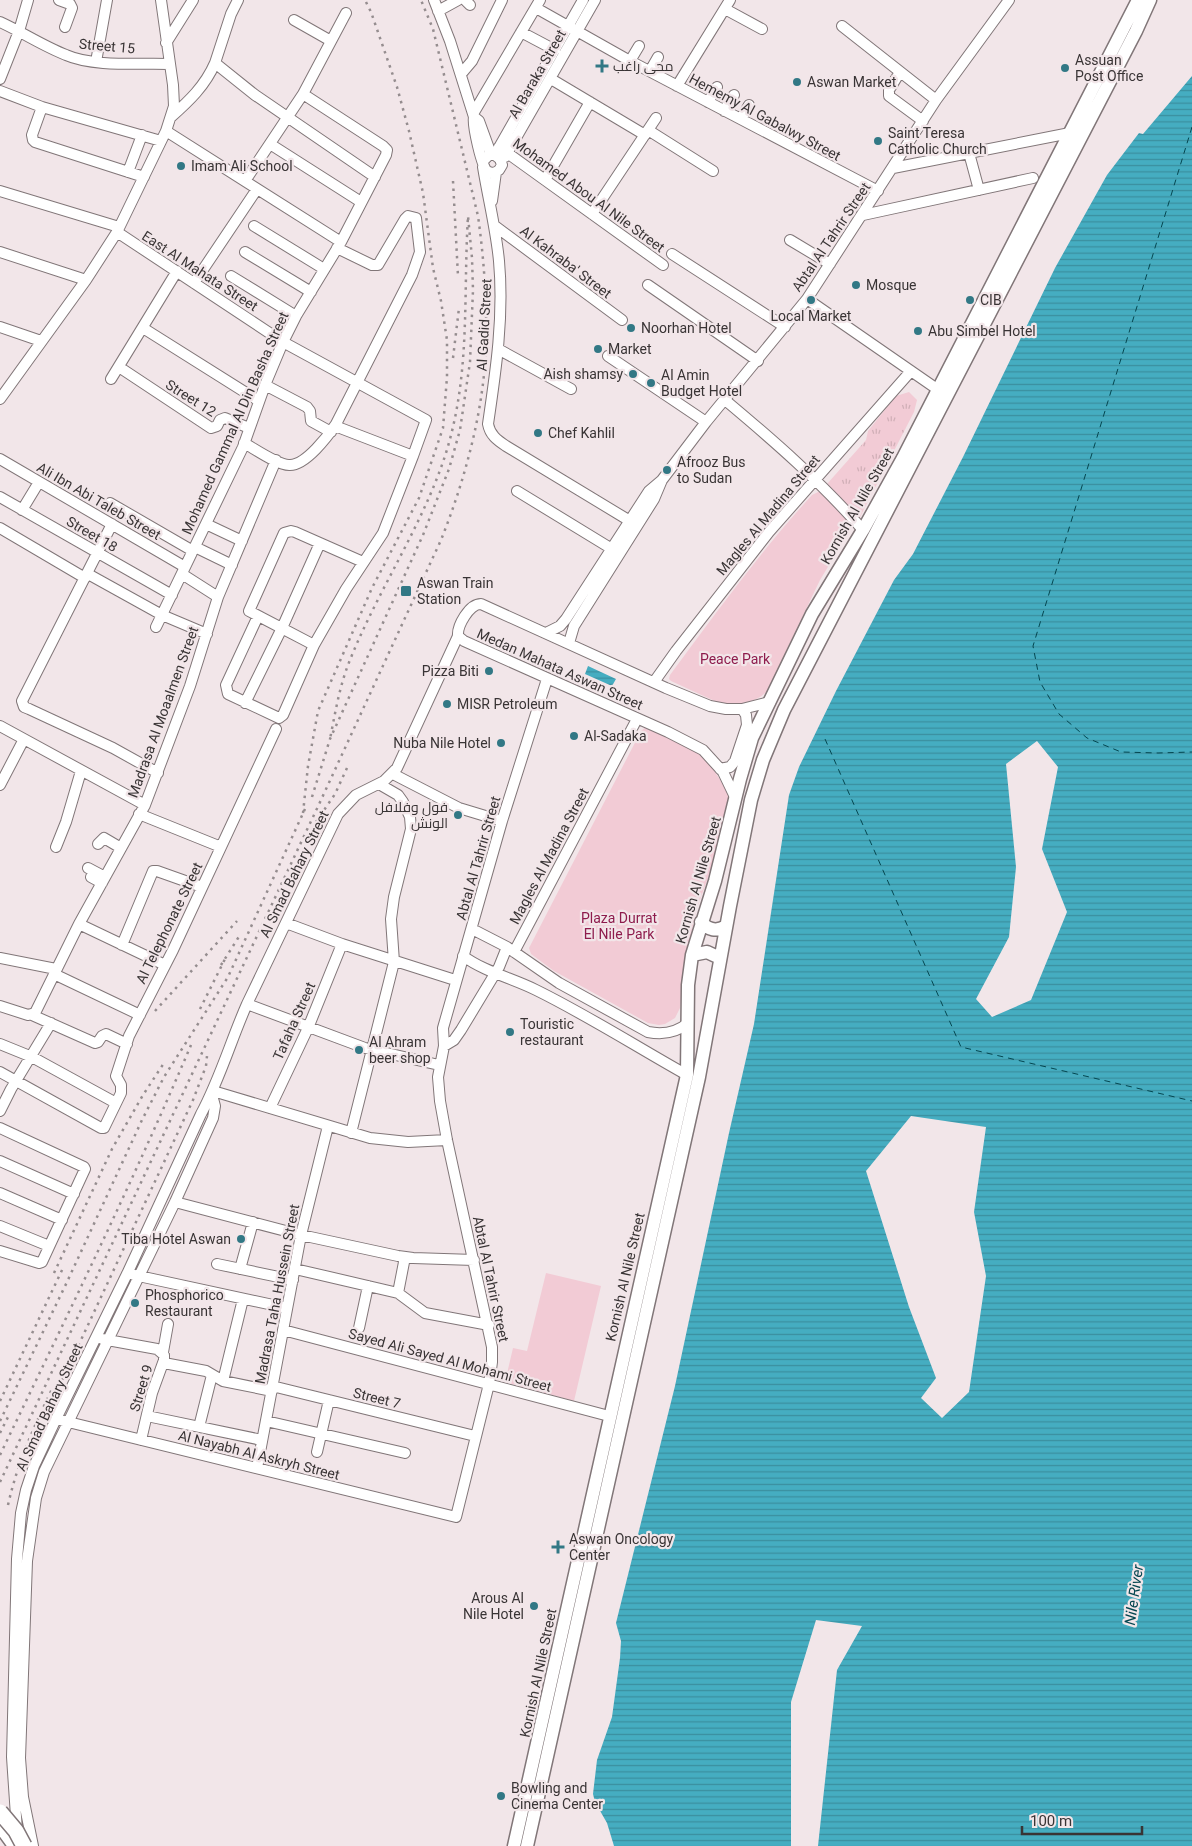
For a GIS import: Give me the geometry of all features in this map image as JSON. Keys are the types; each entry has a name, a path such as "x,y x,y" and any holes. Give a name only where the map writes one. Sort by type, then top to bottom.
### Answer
{"highway":[{"path":"0,1812 16,1831 24,1846"},
{"path":"0,1824 17,1846"}],"main road":[{"name":"Kornish Al Nile Street","path":"514,1846 687,1075 688,985 692,955 721,858 735,797 752,738 818,602 863,530 902,458 1138,0"},
{"name":"Kornish Al Nile Street","path":"527,1846 699,1077 726,926 752,800 763,760 776,726 1024,250 1150,0"},
{"path":"800,639 805,637 817,622 824,625 824,632"},
{"path":"701,922 711,929 719,929 726,926"},
{"path":"692,955 707,952 720,958"}],"street":[{"path":"0,79 19,31 28,0"},
{"path":"59,0 70,4 72,8 65,27"},
{"path":"96,62 107,0"},
{"path":"0,399 86,280 118,230 164,136 174,106 173,85 161,0"},
{"path":"166,43 193,0"},
{"path":"171,118 208,80 231,14 238,0"},
{"name":"Al Gadid Street","path":"434,0 461,74 473,115 473,127 494,157 492,210 501,289 498,350 488,424 490,432 496,439 630,521"},
{"path":"438,12 458,0"},
{"path":"461,74 472,61 502,0"},
{"name":"Al Baraka Street","path":"494,157 555,50 595,0"},
{"name":"Abtal Al Tahrir Street","path":"546,633 560,626 566,619 649,491 662,480 706,422 807,299 936,100 1008,0"},
{"name":"Al Baraka Street","path":"494,157 551,78 572,30 580,1"},
{"path":"677,86 728,2 762,29"},
{"path":"473,115 538,4"},
{"name":"Hememy Al Gabalwy Street","path":"538,4 572,30 878,191"},
{"path":"245,181 303,94 346,13"},
{"path":"294,20 331,41"},
{"name":"Street 15","path":"0,22 66,56 96,62 169,64"},
{"path":"842,26 936,100"},
{"path":"521,32 555,50"},
{"path":"630,61 639,46"},
{"path":"650,72 658,57"},
{"path":"215,63 248,90 375,177"},
{"path":"900,72 889,90 889,96 922,122"},
{"path":"551,78 713,171"},
{"path":"708,102 717,87"},
{"path":"0,91 42,106 142,135 164,136 245,181 339,245 374,266 380,263 405,219 408,216 416,218 420,247 418,261 333,429 324,442 300,463 291,466 244,443"},
{"name":"Mohamed Gammal Al Din Basha Street","path":"156,627 244,443 265,385 296,316 339,245 386,155 387,150 383,146 303,94"},
{"path":"724,110 734,95"},
{"path":"545,180 590,102"},
{"path":"741,119 749,105"},
{"path":"42,106 32,135 35,142 144,177"},
{"path":"592,214 656,118"},
{"path":"893,168 1070,133"},
{"path":"128,172 142,135"},
{"path":"270,144 361,202"},
{"path":"969,153 979,190"},
{"name":"Al Gadid Street","path":"492,210 496,172 489,172 494,157"},
{"name":"Mohamed Abou Al Nile Street","path":"494,157 545,180 663,265"},
{"path":"862,215 1033,178"},
{"path":"194,283 257,189"},
{"name":"East Al Mahata Street","path":"0,190 118,230 284,342 426,420 413,456"},
{"path":"254,226 324,269"},
{"name":"Al Kahraba' Street","path":"495,226 622,320"},
{"path":"790,240 830,264"},
{"path":"0,252 86,280"},
{"path":"245,252 311,292"},
{"path":"672,254 785,327"},
{"path":"111,379 177,271"},
{"path":"231,276 296,316"},
{"path":"648,285 758,361"},
{"path":"807,299 938,389"},
{"path":"0,327 41,341"},
{"path":"143,328 259,401"},
{"path":"498,350 571,389"},
{"path":"608,356 706,422"},
{"name":"Street 12","path":"119,367 211,428 217,426 220,420 225,418 249,428"},
{"name":"Magles Al Madina Street","path":"654,682 732,577 911,371"},
{"path":"254,614 226,685 226,691 245,703 275,717 281,717 314,645 363,562 384,533 413,456 311,420 310,411 307,407 265,385"},
{"path":"725,400 816,479 863,530"},
{"name":"Ali Ibn Abi Taleb Street","path":"0,459 112,524 184,570 218,598"},
{"name":"Madrasa Al Moaalmen Street","path":"32,1015 37,1010 55,971 142,810 158,773 190,686 218,598 276,460"},
{"name":"Abtal Al Tahrir Street","path":"569,644 574,626 654,499 662,480"},
{"path":"22,510 39,482"},
{"path":"517,491 612,549"},
{"name":"Street 18","path":"0,497 172,595"},
{"path":"110,503 194,549 232,565"},
{"path":"112,524 22,700 22,704 113,748 158,773"},
{"path":"206,524 242,541"},
{"path":"0,528 86,576 162,615 206,634"},
{"path":"314,645 254,614 249,609 284,534 291,531 295,532 363,562"},
{"path":"245,703 320,544"},
{"name":"Medan Mahata Aswan Street","path":"735,797 728,780 703,750 464,640 458,636 459,630 470,608 476,604 484,605 710,706 742,709 770,702"},
{"name":"Al Smad Bahary Street","path":"19,1668 16,1560 21,1513 34,1466 128,1274 212,1093 246,1004 338,814 356,795 379,784 393,774 458,636"},
{"name":"Abtal Al Tahrir Street","path":"456,1517 488,1384 493,1354 489,1325 446,1140 438,1089 439,1066 444,1046 442,1028 502,821 547,679"},
{"path":"720,769 730,767 735,761 747,725 746,715 742,709"},
{"name":"Magles Al Madina Street","path":"510,950 637,718"},
{"path":"0,726 81,771 142,810 221,847"},
{"name":"Al Telephonate Street","path":"16,1081 104,1128 121,1090 116,1076 127,1044 276,729"},
{"path":"0,786 3,772 24,739"},
{"path":"56,847 66,822 81,771"},
{"path":"393,774 460,808 502,821"},
{"path":"351,1133 394,962 391,919 394,897 411,829 410,816 398,795 379,784"},
{"path":"98,844 104,838 121,848"},
{"path":"122,945 153,871 202,887"},
{"path":"90,873 104,880"},
{"path":"286,923 394,962 455,980"},
{"path":"80,924 165,965"},
{"path":"472,929 510,950 559,983 648,1032 659,1034 671,1032 688,1023"},
{"name":"Tafaha Street","path":"270,1108 308,1028 342,944"},
{"path":"444,1046 458,1035 510,950"},
{"path":"463,956 473,963 543,994 687,1075"},
{"path":"0,958 55,971 140,1015"},
{"path":"246,1004 372,1050 439,1066"},
{"path":"0,1006 32,1015 95,1043 106,1034 127,1044"},
{"path":"0,1111 4,1096 32,1057 51,1023"},
{"path":"0,1044 32,1057 116,1103"},
{"path":"0,1072 16,1081"},
{"path":"212,1093 270,1108 351,1133 399,1141 446,1140"},
{"name":"Al Smad Bahary Street","path":"17,1846 16,1757 19,1668 27,1561 39,1486 67,1423 175,1202 213,1118 215,1106 212,1093"},
{"name":"Madrasa Taha Hussein Street","path":"257,1468 301,1235 328,1126"},
{"path":"0,1128 84,1167 85,1170 42,1262 39,1263 0,1251"},
{"path":"0,1161 74,1194"},
{"path":"0,1193 62,1220"},
{"path":"175,1202 301,1235 405,1257 474,1260"},
{"path":"240,1269 253,1222"},
{"path":"0,1226 49,1246"},
{"path":"398,1293 405,1257"},
{"path":"217,1264 293,1280"},
{"path":"295,1269 398,1293 424,1313 489,1325"},
{"path":"128,1274 287,1308"},
{"path":"359,1328 368,1286"},
{"path":"223,1381 243,1299"},
{"path":"163,1357 168,1324"},
{"name":"Sayed Ali Sayed Al Mohami Street","path":"283,1330 609,1416"},
{"name":"Street 9","path":"96,1337 157,1349 163,1357 141,1440"},
{"name":"Street 7","path":"163,1357 203,1371 223,1381 329,1400 475,1436"},
{"path":"200,1427 212,1375"},
{"path":"316,1452 329,1400"},
{"path":"147,1416 262,1440"},
{"name":"Al Nayabh Al Askryh Street","path":"56,1419 456,1517"},
{"path":"266,1421 405,1454"},
{"path":"21,1513 33,1515"},
{"path":"16,1560 27,1561"},
{"name":"Al Smad Bahary Street","path":"16,1757 33,1846"}],"green space":[{"path":"909,392 917,400 914,412 860,517 827,484 866,440 868,431 896,396"},
{"name":"Peace Park","path":"822,492 844,515 849,526 849,532 820,580 767,691 752,701 739,704 725,704 671,681 669,679 670,675 774,538 812,495"},
{"name":"Plaza Durrat El Nile Park","path":"646,727 693,748 708,761 730,795 713,864 697,908 689,942 680,1008 675,1018 659,1025 648,1023 554,971 531,954 529,948 641,731"},
{"path":"546,1273 601,1286 574,1401 505,1382 513,1348 527,1351"}],"water":[{"name":"Nile River","path":"1192,76 1192,1846 818,1846 837,1670 862,1626 816,1620 791,1702 791,1846 614,1846 607,1823 595,1802 593,1794 597,1760 612,1717 620,1658 621,1641 616,1623 675,1386 754,1024 789,795 799,767 836,691 894,580 913,554 963,457 1055,268 1107,175 1139,133 1143,134","holes":["1037,741 1058,767 1042,849 1067,912 1031,1000 992,1017 976,999 1009,937 1016,867 1006,764","911,1116 986,1127 974,1212 986,1276 969,1392 942,1418 921,1398 936,1378 909,1307 866,1171"]},
{"path":"588,666 616,679 612,686 585,674"}],"ferry route":[{"path":"1192,127 1033,646 1040,682 1059,714 1087,738 1121,752 1192,752"},
{"path":"825,739 961,1047 1192,1101"}],"railway":[{"path":"303,813 308,766 318,711 372,588 419,498 443,428 447,377 447,340 441,301 433,268 423,193 397,87 365,0"},
{"path":"0,1482 321,800 441,540 465,469 482,394 486,345 485,280 482,248 478,216 433,29 421,0"},
{"path":"453,181 458,276"},
{"path":"312,797 330,739 423,535 449,469 460,430 470,362 473,290 468,216 462,366 453,426 445,456 424,509 359,638 348,665 330,739"},
{"path":"453,358 459,308"},
{"path":"316,822 335,794 347,768"},
{"path":"0,1421 142,1120 164,1077 228,977 305,809"},
{"path":"155,1011 237,921"},
{"path":"221,965 240,935"},
{"path":"200,1009 225,959"},
{"path":"0,1455 122,1200 191,1045"},
{"path":"53,1400 193,1100 206,1066 207,1056"},
{"path":"54,1273 112,1149 164,1063"},
{"path":"0,1401 63,1268"},
{"path":"8,1505 21,1460 52,1389"},
{"path":"0,1433 9,1415"}],"place":[{"name":"محى راغب","path":"602,66"},
{"name":"Assuan Post Office","path":"1065,68"},
{"name":"Aswan Market","path":"797,82"},
{"name":"Saint Teresa Catholic Church","path":"878,141"},
{"name":"Imam Ali School","path":"181,166"},
{"name":"Mosque","path":"856,285"},
{"name":"Local Market","path":"811,300"},
{"name":"CIB","path":"970,300"},
{"name":"Noorhan Hotel","path":"631,328"},
{"name":"Abu Simbel Hotel","path":"918,331"},
{"name":"Market","path":"598,349"},
{"name":"Aish shamsy","path":"633,374"},
{"name":"Al Amin Budget Hotel","path":"651,383"},
{"name":"Chef Kahlil","path":"538,433"},
{"name":"Afrooz Bus to Sudan","path":"667,470"},
{"name":"Aswan Train Station","path":"406,591"},
{"name":"Pizza Biti","path":"489,671"},
{"name":"MISR Petroleum","path":"447,704"},
{"name":"Al-Sadaka","path":"574,736"},
{"name":"Nuba Nile Hotel","path":"501,743"},
{"name":"فول وفلافل الونش","path":"458,815"},
{"name":"Touristic restaurant","path":"510,1032"},
{"name":"Al Ahram beer shop","path":"359,1050"},
{"name":"Tiba Hotel Aswan","path":"241,1239"},
{"name":"Phosphorico Restaurant","path":"135,1303"},
{"name":"Aswan Oncology Center","path":"558,1547"},
{"name":"Arous Al Nile Hotel","path":"534,1606"},
{"name":"Bowling and Cinema Center","path":"501,1796"}]}
